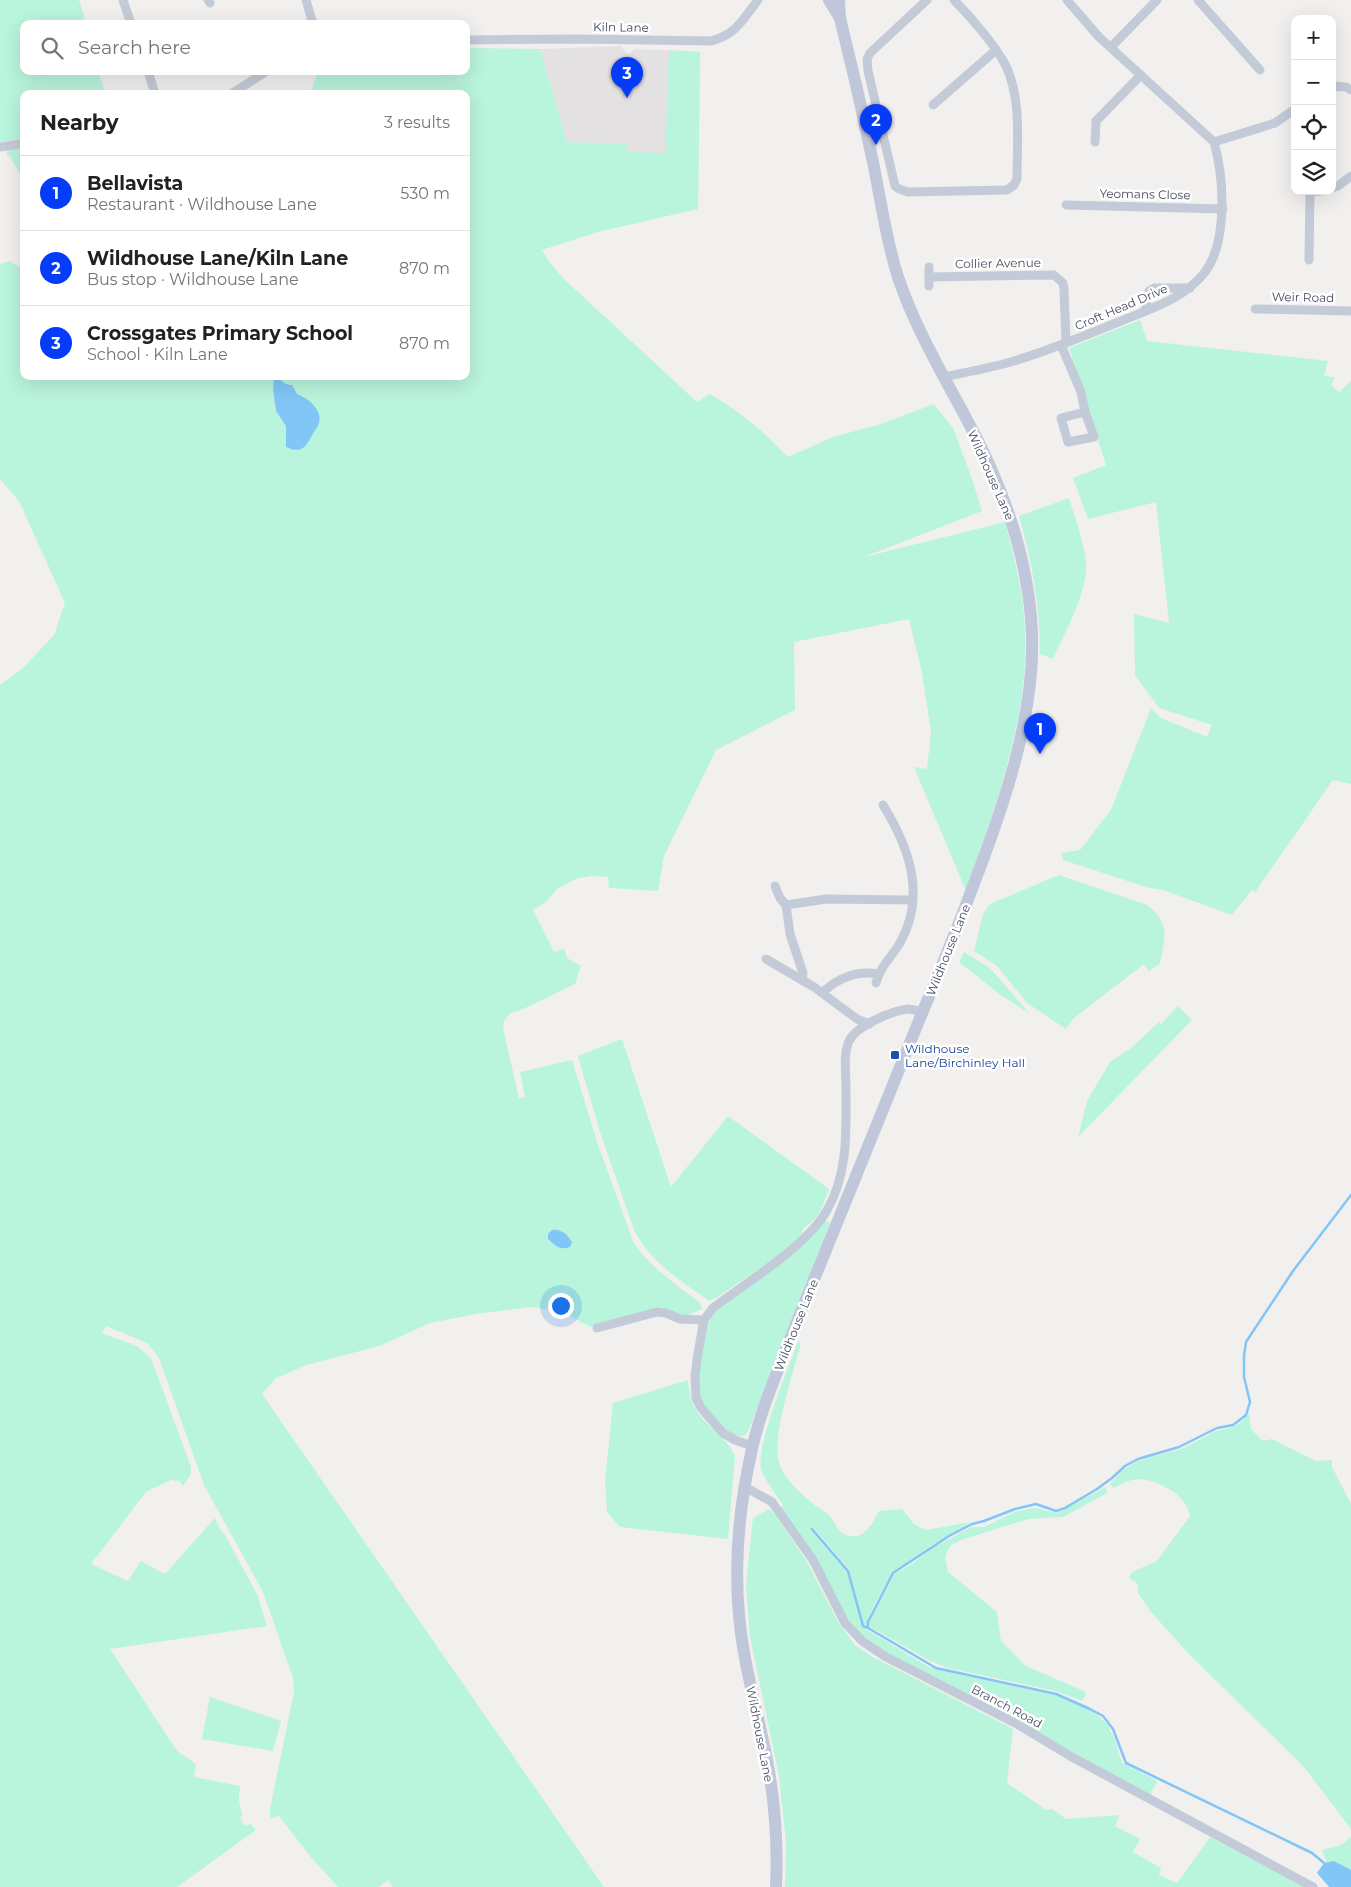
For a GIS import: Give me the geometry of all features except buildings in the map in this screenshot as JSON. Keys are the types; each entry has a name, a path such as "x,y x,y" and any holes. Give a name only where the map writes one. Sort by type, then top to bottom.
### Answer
{"main road":[{"name":"Wildhouse Lane","path":"829,0 840,18"},
{"name":"Wildhouse Lane","path":"776,1887 778,1857 773,1799 745,1660 739,1615 738,1549 752,1446 765,1402 796,1323 962,917 1001,814 1020,736 1032,672 1032,631 1026,577 1012,521 997,482 976,438 943,378 898,278 886,233 872,160 840,18 839,0"}],"street":[{"path":"122,0 130,20"},
{"path":"306,0 312,20"},
{"path":"927,0 870,53 868,59 868,71 892,178 899,189 912,192 1007,190 1014,185 1017,179 1017,119 1014,97 1005,65 996,50 957,1"},
{"path":"1067,0 1099,37 1214,142 1275,123 1291,112"},
{"path":"1111,47 1157,0"},
{"path":"1198,0 1260,70"},
{"name":"Kiln Lane","path":"470,40 711,41 736,29 752,2"},
{"path":"932,105 996,50"},
{"path":"149,75 154,90"},
{"path":"237,90 261,75"},
{"path":"1096,142 1096,121 1141,75"},
{"path":"1336,86 1346,86 1351,90"},
{"name":"Croft Head Drive","path":"943,378 1014,361 1064,344 1169,302 1190,288 1206,270 1217,249 1221,230 1223,209 1217,152 1214,142"},
{"path":"0,147 20,144"},
{"path":"1336,187 1351,176"},
{"path":"1309,260 1310,195"},
{"name":"Yeomans Close","path":"1066,205 1223,209"},
{"name":"Collier Avenue","path":"929,267 929,281 1054,275 1063,283 1064,289 1064,344"},
{"path":"1145,311 1149,291 1154,288 1190,288"},
{"name":"Weir Road","path":"1255,309 1351,311"},
{"path":"1064,344 1081,392 1085,412"},
{"path":"822,993 830,985 850,974 869,973 877,979 883,965 894,953 905,933 911,912 912,878 905,846 883,805"},
{"path":"775,886 780,898 786,905 790,934 803,973 802,980"},
{"path":"786,905 826,899 912,900"},
{"path":"766,959 822,993 857,1019 869,1024"},
{"path":"752,1446 723,1433 700,1408 696,1398 695,1375 704,1320 713,1308 796,1246 826,1213 844,1167 846,1054 850,1040 857,1032 882,1017 909,1009 923,1012"},
{"path":"597,1328 657,1312 666,1313 680,1319 704,1320"},
{"name":"Branch Road","path":"745,1487 772,1502 813,1560 845,1623 862,1642 886,1657 1017,1724 1070,1756 1313,1887"}],"shaded area":[{"path":"621,46 628,54 635,49 700,52 698,209 567,142 540,49"}],"green space":[{"path":"0,0 79,0 85,19 20,20 20,75 99,75 105,90 20,90 20,139 0,142"},
{"path":"470,48 540,49 567,142 627,144 627,152 665,153 669,50 700,52 698,209 598,232 542,250 564,279 697,402 710,394 751,422 788,457 833,437 881,424 934,404 953,428 982,511 864,557 1005,522 1021,591 1024,615 1025,651 1018,721 1000,790 966,891 914,767 927,769 931,732 922,673 909,619 794,642 795,710 716,750 664,856 658,891 609,888 608,877 578,878 558,888 546,902 533,910 554,952 564,949 567,958 581,966 575,984 511,1013 505,1019 503,1028 519,1098 525,1097 520,1072 572,1060 597,1142 633,1241 655,1267 700,1303 702,1309 686,1316 666,1310 590,1327 572,1317 553,1310 531,1307 476,1314 430,1323 379,1346 307,1365 276,1378 262,1394 604,1887 393,1887 388,1880 379,1887 338,1887 310,1856 279,1816 270,1819 270,1809 294,1692 293,1678 263,1592 204,1485 159,1358 147,1343 106,1326 102,1333 137,1346 151,1358 191,1467 191,1474 183,1486 179,1481 171,1480 146,1492 91,1564 128,1581 141,1561 165,1574 215,1518 257,1594 267,1626 110,1649 177,1751 196,1764 194,1777 240,1786 239,1800 242,1815 240,1818 245,1826 250,1823 256,1830 177,1887 0,1887 0,685 23,668 54,635 65,603 19,501 0,479 0,264 9,261 20,267 20,380 274,380 276,411 286,426 286,447 304,396 297,394 292,385 281,380 470,380 470,90 311,90 317,75 470,75"},
{"path":"20,147 20,175 10,156 7,156 7,149"},
{"path":"1140,320 1147,341 1328,361 1324,376 1335,377 1331,385 1339,392 1351,381 1351,784 1333,780 1255,892 1252,890 1232,915 1163,890 1149,888 1063,860 1061,853 1080,850 1111,810 1151,708 1161,718 1207,737 1212,725 1159,708 1135,675 1134,614 1169,623 1156,502 1088,519 1073,478 1106,465 1069,348"},
{"path":"1069,498 1083,547 1086,575 1075,612 1053,659 1040,654 1039,618 1034,584 1019,516"},
{"path":"1059,875 1147,905 1160,918 1164,932 1160,964 1149,971 1144,964 1074,1018 1066,1029 1027,1003 997,966 974,951 983,914 990,904"},
{"path":"964,952 990,968 1030,1014 998,993 959,962"},
{"path":"1178,1006 1192,1020 1078,1137 1087,1101 1110,1062 1131,1048 1159,1022 1161,1024"},
{"path":"622,1039 671,1187 728,1116 829,1189 816,1218 804,1228 799,1239 789,1249 709,1301 667,1270 641,1242 634,1230 600,1132 578,1056"},
{"path":"824,1220 830,1223 749,1429 744,1436 734,1434 717,1420 701,1399 699,1384 700,1363 707,1327 710,1320 720,1309 757,1282 801,1245"},
{"path":"798,1341 801,1343 781,1418 777,1448 780,1466 793,1486 826,1512 838,1529 846,1535 858,1536 863,1533 870,1526 879,1511 902,1509 914,1524 926,1530 971,1522 932,1545 892,1573 874,1605 867,1622 867,1627 863,1625 849,1569 812,1526 811,1529 847,1571 862,1627 929,1667 1058,1696 1095,1713 1107,1724 1115,1740 1122,1763 1157,1781 1150,1796 1062,1749 1012,1717 887,1655 855,1631 780,1509 783,1505 761,1469 763,1442 768,1424"},
{"path":"688,1380 694,1407 700,1416 729,1445 735,1456 728,1539 620,1527 607,1512 605,1481 613,1403"},
{"path":"1249,1413 1251,1429 1263,1441 1272,1439 1316,1461 1332,1460 1332,1467 1351,1504 1351,1829 1304,1767 1188,1653 1151,1612 1138,1593 1138,1584 1129,1578 1132,1572 1157,1561 1190,1516 1182,1499 1162,1485 1139,1479 1125,1482 1114,1488 1110,1484 1123,1470 1138,1461 1184,1448 1216,1431 1239,1424"},
{"path":"1106,1487 1107,1493 1063,1517 1028,1519 961,1540 950,1546 945,1557 948,1572 997,1612 1001,1641 1026,1666 1086,1692 1083,1701 1055,1691 948,1668 930,1661 870,1627 869,1623 894,1574 912,1564 931,1549 971,1527 985,1527 1014,1512 1035,1508 1057,1513"},
{"path":"769,1509 775,1514 806,1560 837,1620 855,1645 871,1656 1013,1729 1007,1783 1046,1810 1052,1809 1066,1819 1120,1815 1115,1826 1140,1839 1133,1852 1161,1868 1159,1875 1177,1883 1210,1837 1304,1887 785,1887 786,1843 779,1776 750,1637 746,1584 753,1518"},
{"path":"210,1697 281,1721 273,1751 202,1739"},
{"path":"1351,1837 1351,1870 1334,1861 1327,1863 1322,1850 1341,1845"}],"water":[{"path":"274,380 281,380 292,385 297,394 309,401 319,413 318,426 307,444 301,449 295,450 286,447 286,426 276,411"},
{"path":"552,1230 558,1230 566,1234 572,1242 570,1247 560,1248 548,1239 548,1234"},
{"path":"1334,1861 1351,1870 1351,1887 1329,1887 1317,1873 1324,1863"}],"waterway":[{"path":"1324,1863 1312,1853 1126,1763 1113,1729 1103,1716 1090,1709 1056,1694 936,1668 868,1628 868,1622 893,1573 949,1536 972,1524 1015,1509 1036,1504 1056,1511 1065,1508 1097,1489 1125,1466 1138,1459 1179,1447 1217,1428 1233,1425 1246,1415 1250,1402 1244,1377 1246,1342 1293,1271 1351,1195"},
{"path":"812,1529 848,1571 863,1626 868,1628"}],"place":[{"name":"Crossgates Primary School","path":"627,98"},
{"name":"Wildhouse Lane/Kiln Lane","path":"876,145"},
{"name":"Bellavista","path":"1040,754"},
{"name":"Wildhouse Lane/Birchinley Hall","path":"895,1055"}]}
